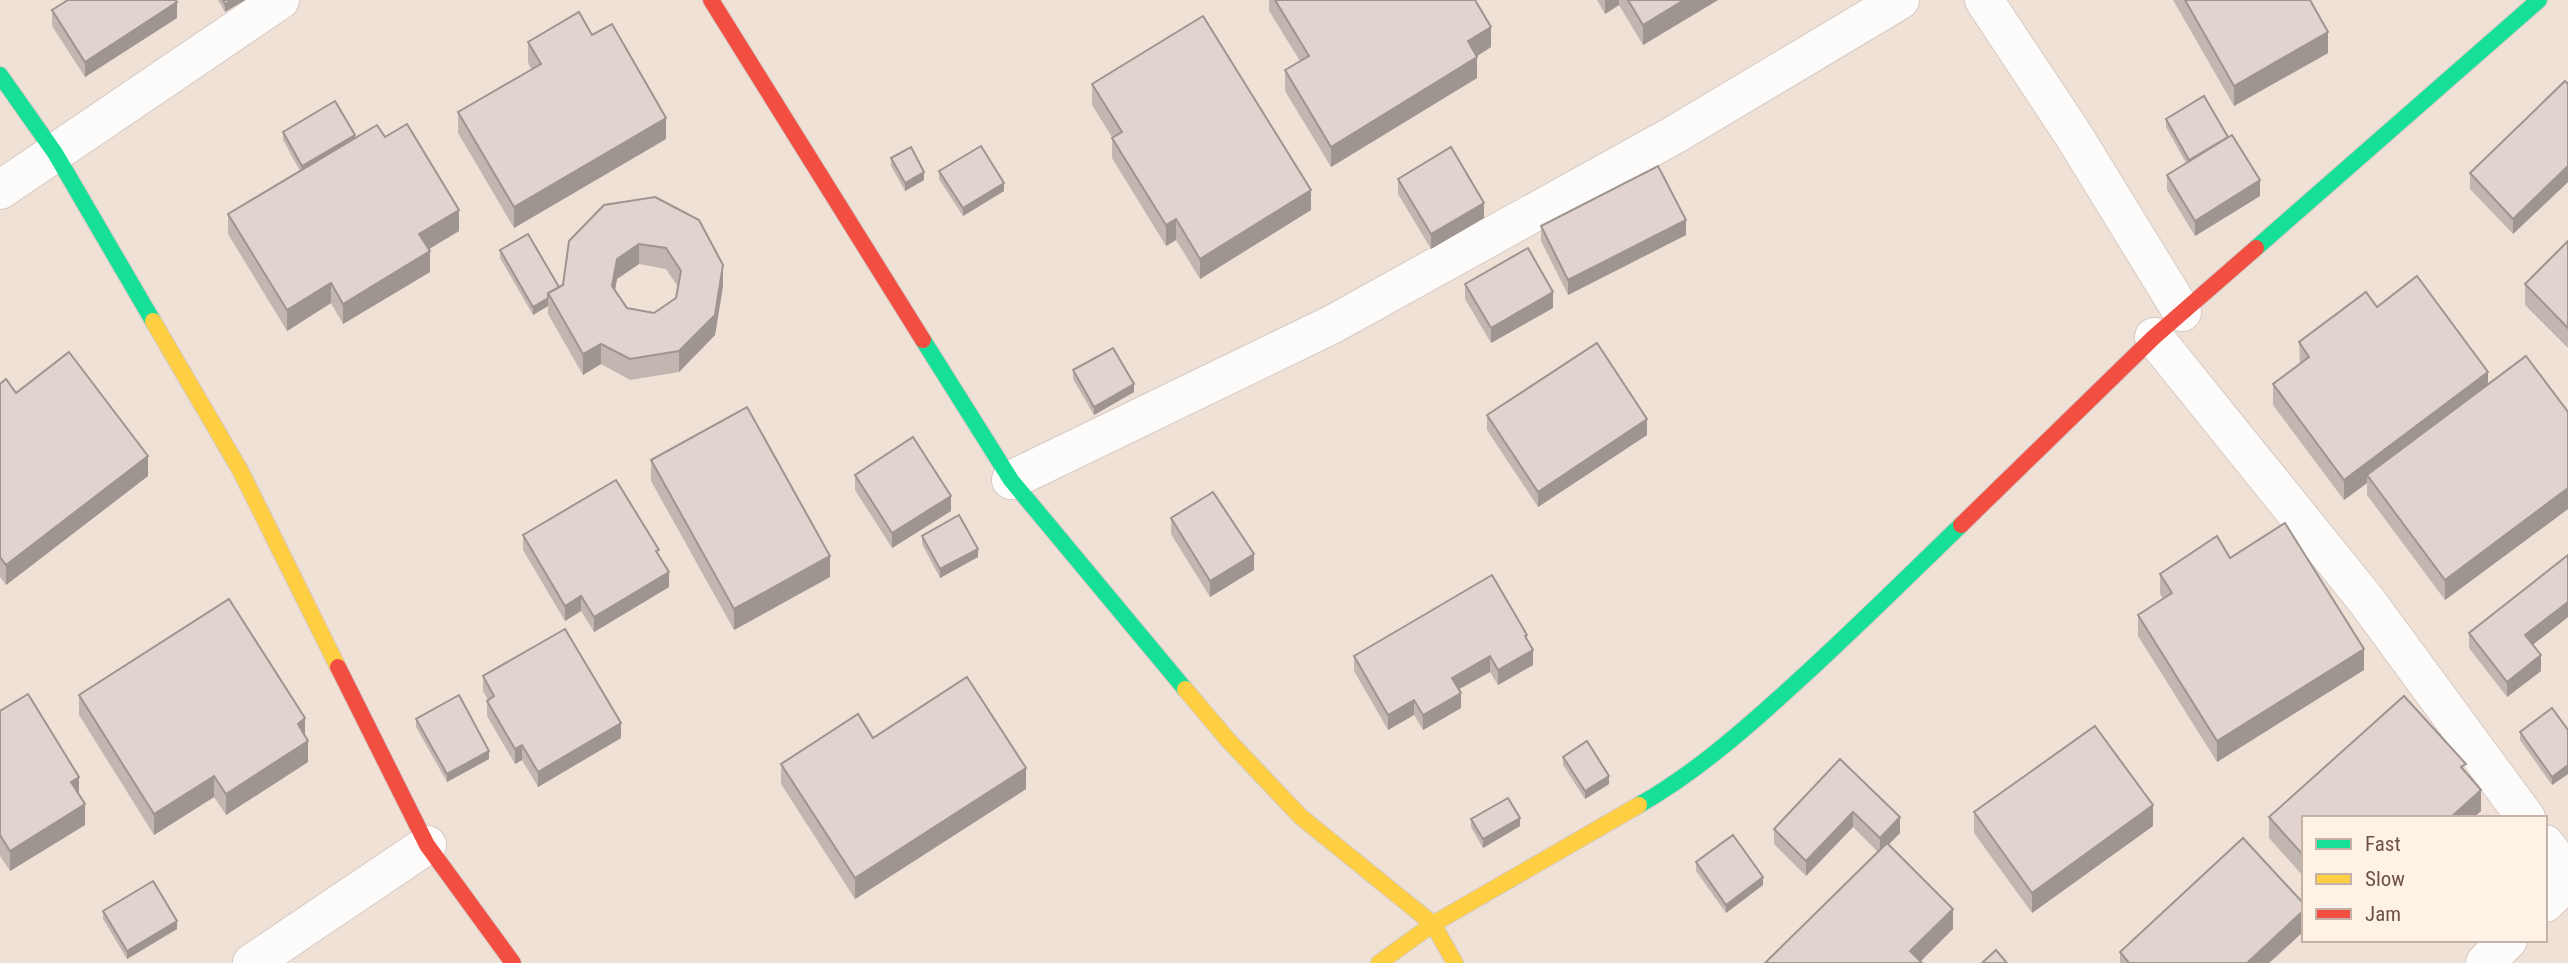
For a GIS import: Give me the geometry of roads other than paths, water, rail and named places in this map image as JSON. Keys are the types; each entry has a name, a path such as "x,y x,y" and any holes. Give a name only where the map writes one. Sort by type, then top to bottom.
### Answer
{"street":[{"path":"0,190 280,0"},
{"path":"711,0 1011,480 1228,740 1301,817 1433,924 1455,963"},
{"path":"1011,480 1333,324 1674,135 1900,0"},
{"path":"1983,0 2074,136 2182,312"},
{"path":"1379,963 1433,924 1667,789 1749,725 1824,658 2154,337 2539,0"},
{"path":"0,75 55,153 240,470 426,845 513,963"},
{"path":"2154,337 2367,600 2525,816"},
{"path":"252,963 426,845"},
{"path":"2547,847 2568,875"},
{"path":"2547,901 2568,881"},
{"path":"2485,963 2506,942"}]}
